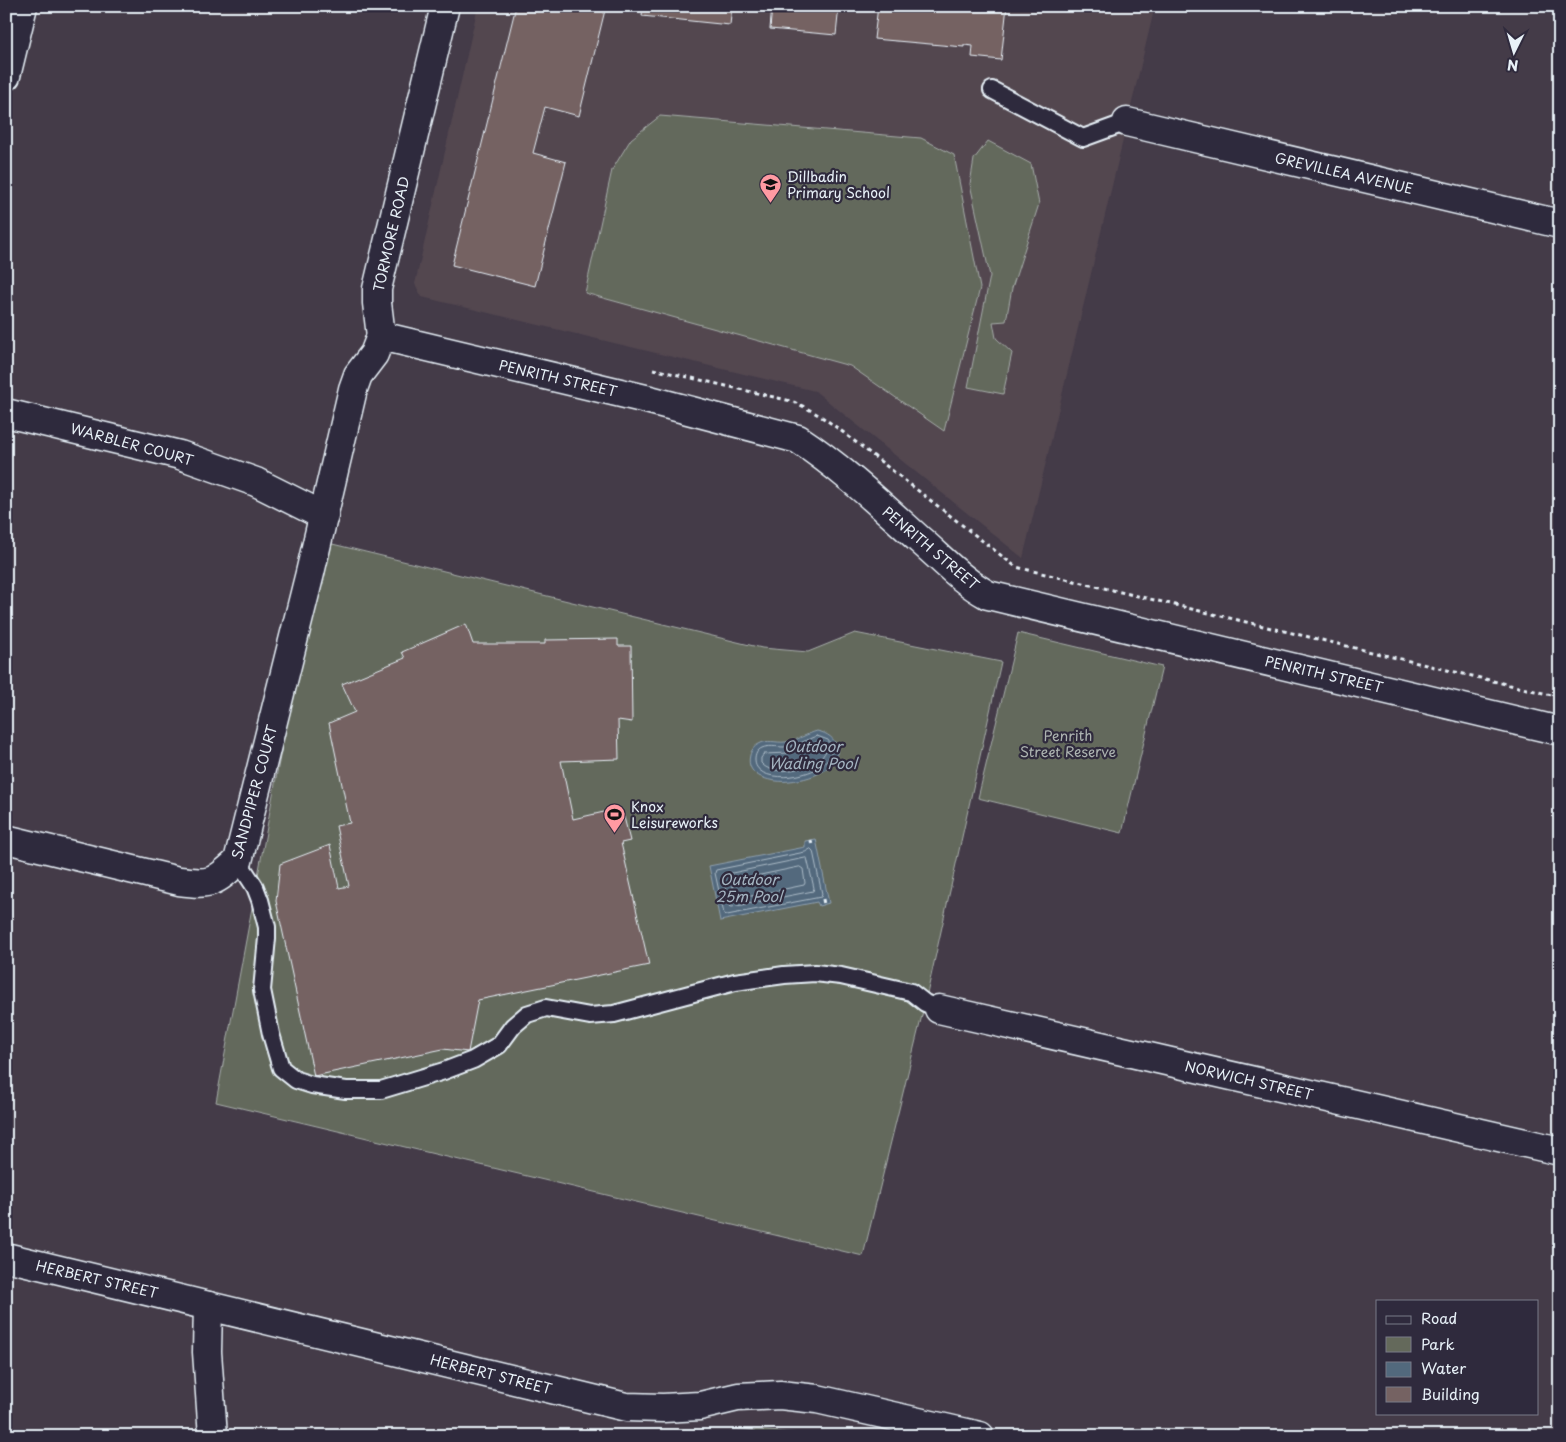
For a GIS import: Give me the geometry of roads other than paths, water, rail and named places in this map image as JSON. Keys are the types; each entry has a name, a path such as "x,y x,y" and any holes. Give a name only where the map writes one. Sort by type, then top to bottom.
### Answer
{"street":[{"path":"6,76 23,6"},
{"name":"TORMORE ROAD","path":"381,336 377,289 445,6"},
{"name":"GREVILLEA AVENUE","path":"1127,122 1560,224"},
{"path":"324,516 353,389 358,375 374,354 381,336"},
{"name":"PENRITH STREET","path":"381,336 646,399 798,438 866,493 958,575 988,595 1560,731"},
{"name":"WARBLER COURT","path":"6,413 180,455 256,482 324,516"},
{"name":"WARBLER COURT","path":"256,482 285,486 331,486"},
{"name":"SANDPIPER COURT","path":"6,840 179,881 200,884 218,879 238,862 324,516"},
{"name":"NORWICH STREET","path":"939,1009 1560,1152"},
{"name":"HERBERT STREET","path":"6,1257 626,1407 700,1406 738,1396 780,1395 817,1399 980,1436"},
{"path":"208,1306 207,1352 212,1436"}],"lane":[{"path":"992,90 1083,138 1127,122"},
{"path":"238,862 255,887 267,927 262,990 271,1034 281,1068 296,1080 312,1085 346,1090 381,1090 444,1071 474,1060 499,1044 513,1026 527,1014 546,1008 590,1016 614,1014 736,982 784,974 815,973 841,976 911,992 925,1003 939,1009"}],"water":[{"name":"Outdoor Wading Pool","path":"817,731 824,733 835,741 837,752 832,764 814,776 804,779 776,781 762,777 751,769 749,763 750,755 757,745 765,742 789,741"},
{"name":"Outdoor 25m Pool","path":"816,839 829,903 819,906 817,902 720,921 709,866 805,847 805,841"}],"place":[{"name":"Dillbadin Primary School","path":"771,203"},
{"name":"Knox Leisureworks","path":"615,833"}],"park label":[{"name":"Penrith Street Reserve","path":"1068,744"}]}
